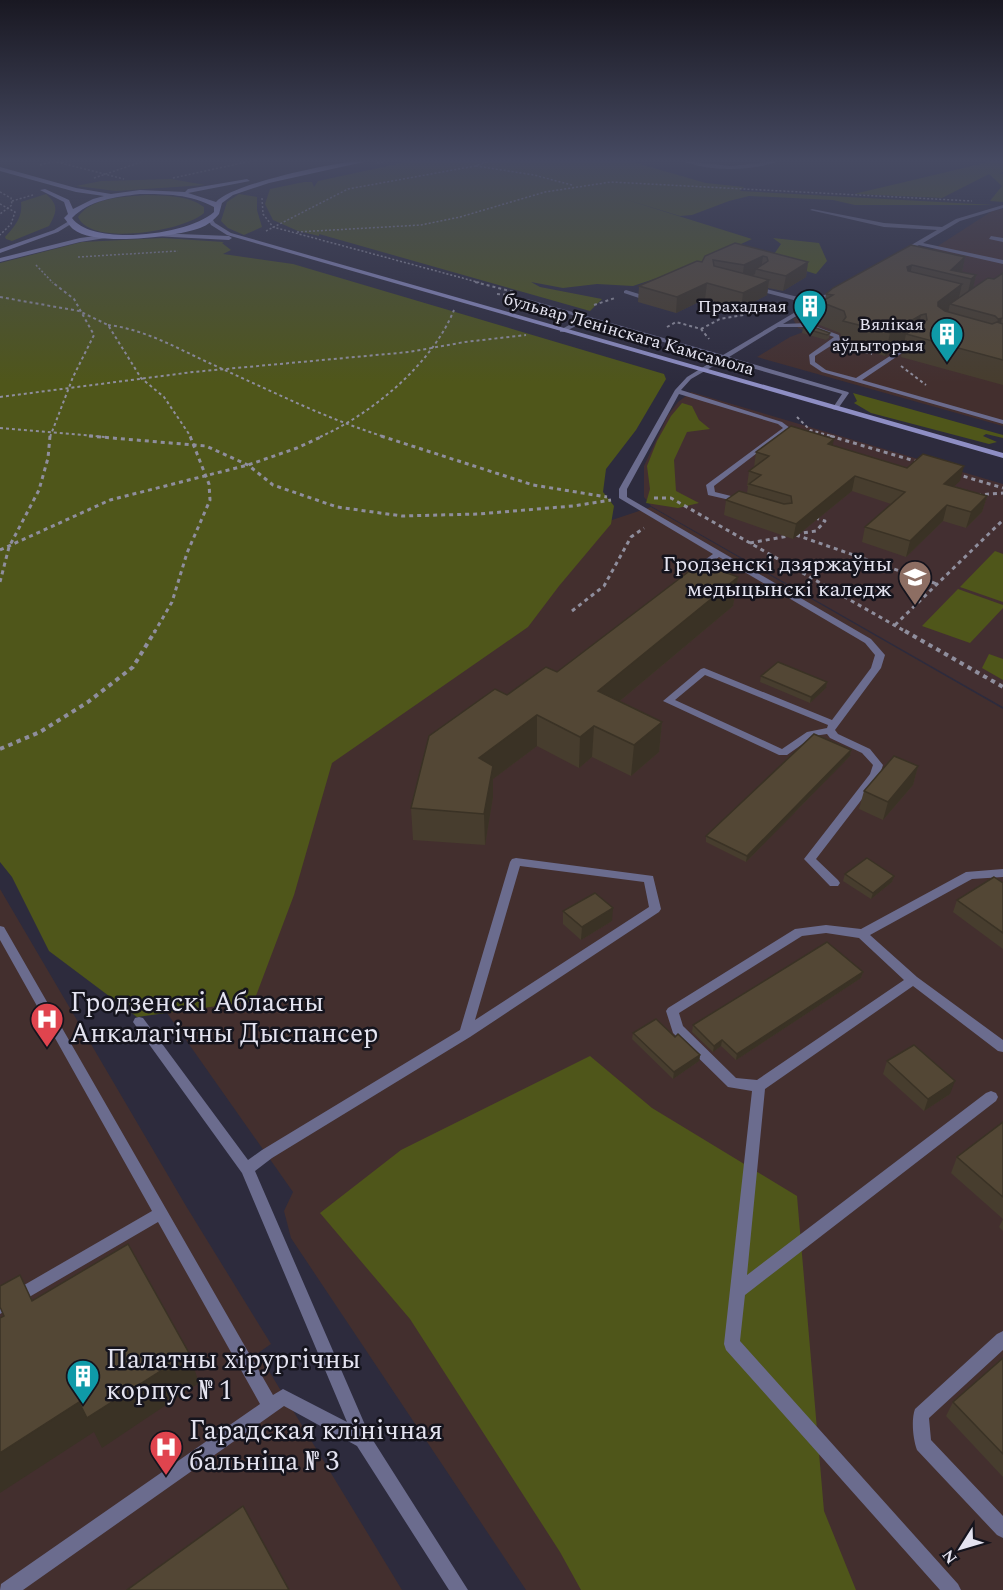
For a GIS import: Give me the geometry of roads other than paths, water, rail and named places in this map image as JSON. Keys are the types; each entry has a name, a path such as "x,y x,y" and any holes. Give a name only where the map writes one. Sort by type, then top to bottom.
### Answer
{"main road":[{"path":"105,235 146,235"}],"street":[{"path":"0,251 44,235"},
{"name":"бульвар Ленінскага Камсамола","path":"160,235 248,239"},
{"name":"бульвар Ленінскага Камсамола","path":"236,235 700,371 1003,456"},
{"path":"0,260 72,242 110,236"}],"lane":[{"path":"896,256 931,235"},
{"path":"991,238 1003,240"},
{"path":"918,243 1003,262"},
{"path":"743,285 814,303"},
{"path":"832,727 704,670 668,701 783,753 811,734 832,727 876,668 880,655 868,641 623,498 622,489 676,391 689,378 845,285"},
{"path":"626,292 639,296 661,286"},
{"path":"525,300 846,393 835,409"},
{"path":"562,331 587,318"},
{"path":"777,326 807,325 837,336 838,339 812,355 812,363 824,371 1003,422"},
{"path":"857,380 919,340"},
{"path":"676,391 780,423 787,428 710,485 711,493 753,505"},
{"path":"690,575 718,554"},
{"path":"832,727 834,736 866,751 878,765 875,776 810,859 834,883"},
{"path":"247,1169 267,1154 465,1033 656,909 650,879 516,862 465,1033"},
{"path":"862,934 970,875 1003,873"},
{"path":"913,980 759,1086 733,1083 678,1029 672,1011 799,932 826,928 862,934 913,980 1003,1047"},
{"path":"0,930 270,1406"},
{"path":"139,1022 247,1169 363,1440 459,1590"},
{"path":"759,1086 732,1344 952,1590"},
{"path":"738,1291 991,1097"},
{"path":"0,1307 161,1212"},
{"path":"1003,1339 921,1415 923,1444 1003,1529"},
{"path":"7,1590 283,1397 363,1440"}],"place":[{"name":"Прахадная","path":"810,335"},
{"name":"Вялікая аўдыторыя","path":"947,363"},
{"name":"Гродзенскі дзяржаўны медыцынскі каледж","path":"915,606"},
{"name":"Гродзенскі Абласны Анкалагічны Дыспансер","path":"47,1048"},
{"name":"Палатны хірургічны корпус № 1","path":"83,1405"},
{"name":"Гарадская клінічная бальніца № 3","path":"166,1476"}]}
